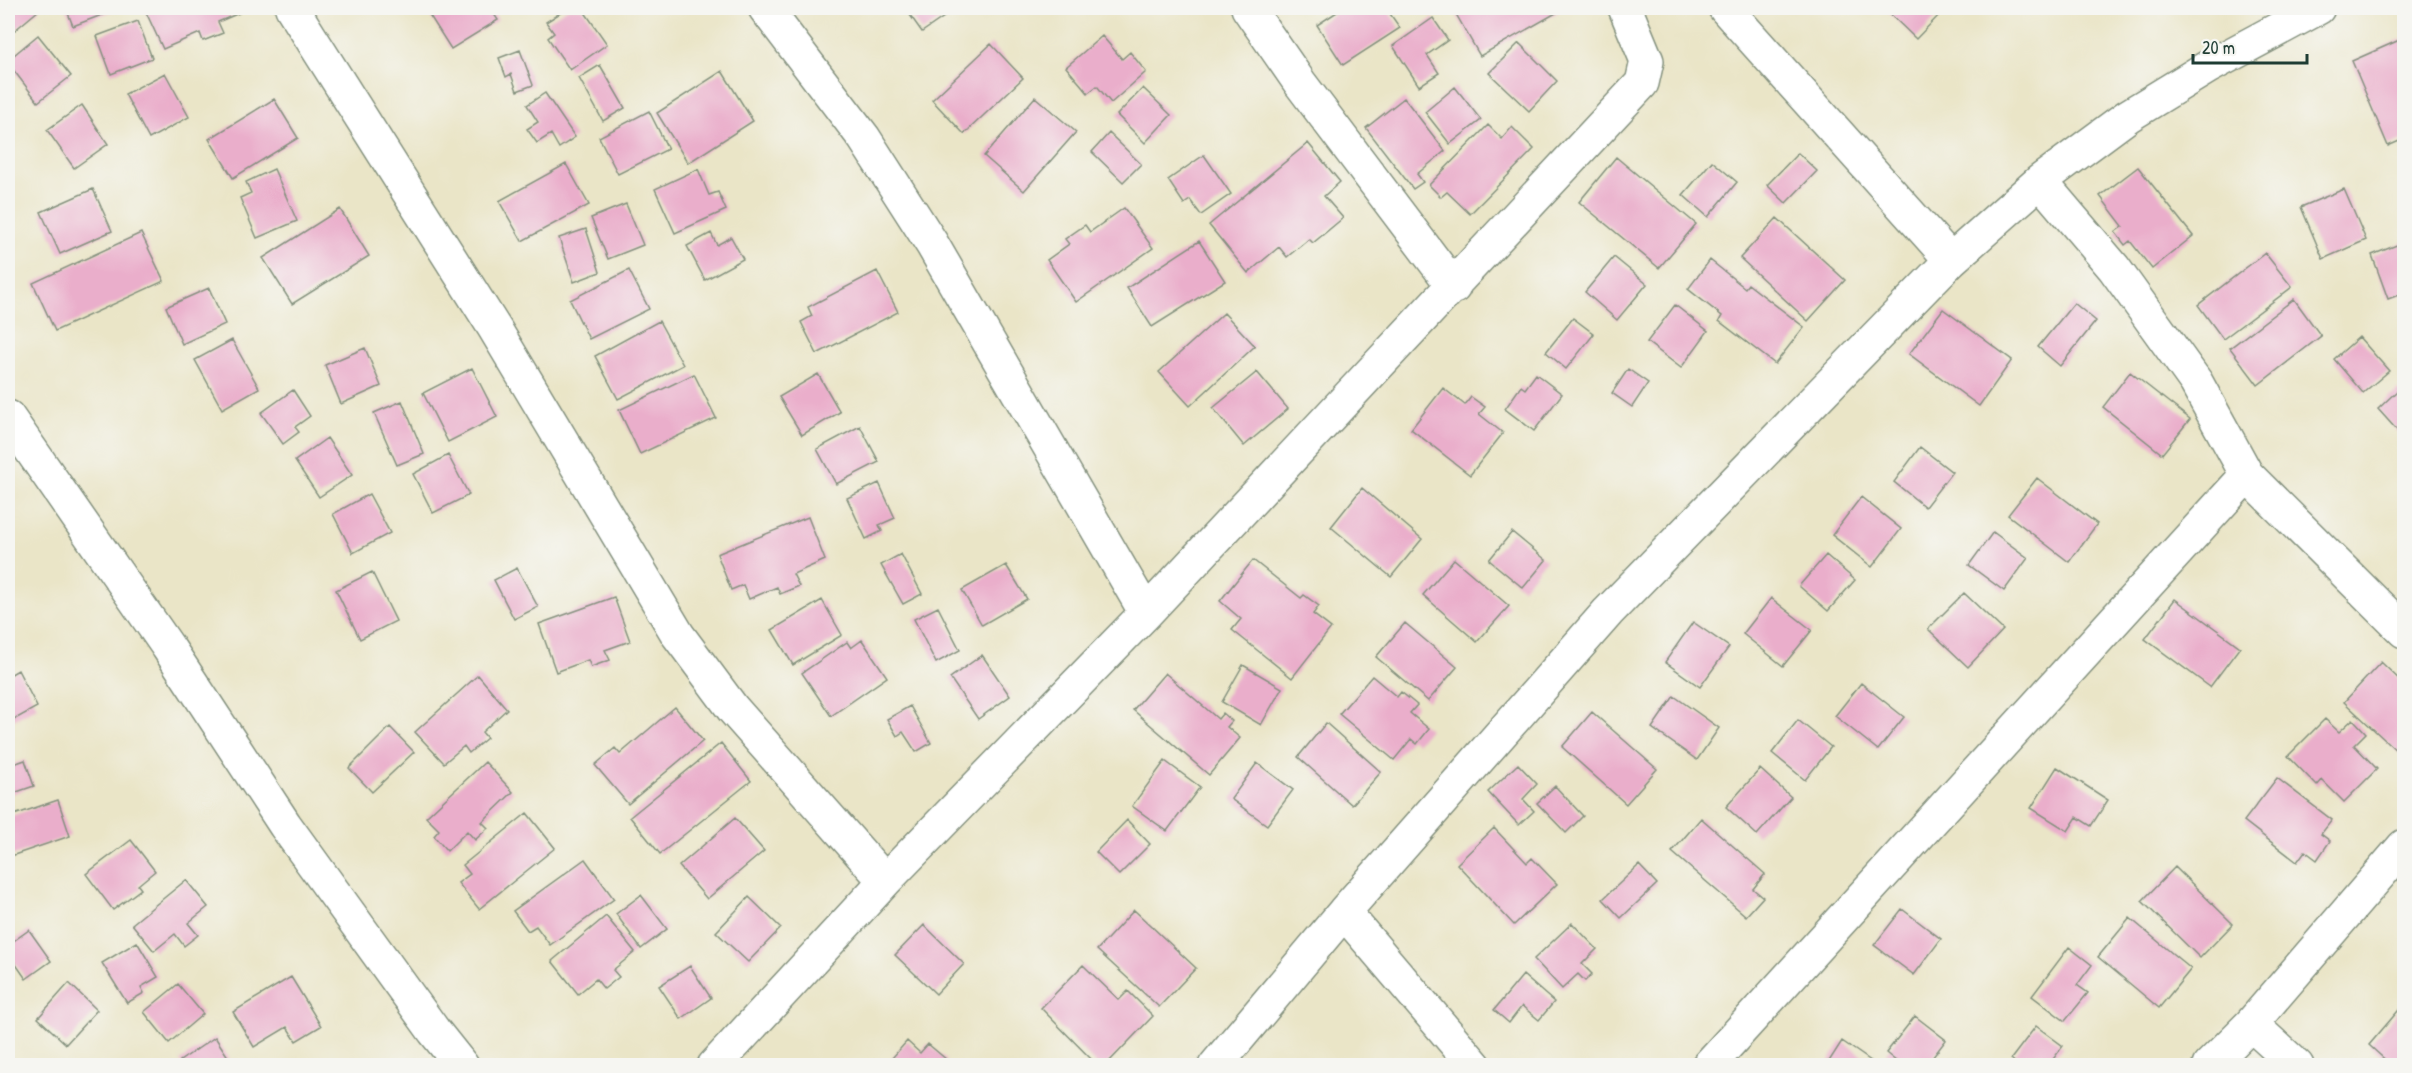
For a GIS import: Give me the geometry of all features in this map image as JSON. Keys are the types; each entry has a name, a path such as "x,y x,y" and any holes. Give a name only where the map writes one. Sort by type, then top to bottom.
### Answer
{"street":[{"path":"292,8 495,329 678,635 733,709 885,880"},
{"path":"765,8 864,138 932,244 1146,613"},
{"path":"1248,8 1300,83 1454,286"},
{"path":"714,1065 885,880 1146,613 1642,83 1647,61 1624,8"},
{"path":"1725,8 1951,260"},
{"path":"1215,1065 1344,912 1608,612 1951,260 2040,181 2128,116 2208,67 2318,8"},
{"path":"2040,181 2114,268 2196,382 2247,475 2404,631"},
{"path":"8,417 168,647 285,825 434,1031 462,1065"},
{"path":"1708,1065 2247,475"},
{"path":"2210,1065 2250,1024 2404,846"},
{"path":"1344,912 1475,1065"},
{"path":"2250,1024 2297,1065"}],"building":[{"path":"8,8 37,8 39,10 8,36"},
{"path":"66,8 120,8 73,26"},
{"path":"150,8 237,8 239,13 218,22 223,33 203,41 200,33 163,49 145,10"},
{"path":"425,8 490,8 498,20 451,49"},
{"path":"568,8 582,8 607,44 570,70 548,38 554,33 546,22"},
{"path":"905,8 957,8 922,32"},
{"path":"1343,8 1386,8 1400,28 1343,65 1317,25"},
{"path":"1468,8 1563,9 1480,56 1456,14"},
{"path":"1884,8 1941,8 1944,10 1916,39"},
{"path":"1433,18 1448,40 1427,55 1439,73 1419,86 1393,46"},
{"path":"138,21 152,58 111,74 97,36"},
{"path":"38,35 71,76 38,102 8,60"},
{"path":"1102,36 1122,59 1130,52 1146,72 1111,103 1097,86 1088,93 1066,67"},
{"path":"2404,38 2404,139 2388,146 2352,61"},
{"path":"1519,43 1557,81 1529,111 1489,73"},
{"path":"991,44 1023,78 964,134 932,100"},
{"path":"520,50 533,85 517,91 511,74 506,77 499,58"},
{"path":"600,65 625,108 603,121 579,78"},
{"path":"722,71 753,121 688,163 657,113"},
{"path":"165,73 189,117 149,139 125,94"},
{"path":"1455,87 1481,120 1450,144 1425,112"},
{"path":"1143,88 1171,115 1145,143 1117,115"},
{"path":"545,93 575,137 559,148 551,134 537,143 527,129 538,122 527,105"},
{"path":"1035,97 1076,132 1024,191 984,156"},
{"path":"1404,98 1445,151 1417,174 1423,182 1413,189 1366,128"},
{"path":"274,99 298,138 233,178 209,139"},
{"path":"82,105 108,144 74,168 47,130"},
{"path":"649,111 668,149 618,174 599,137"},
{"path":"1488,125 1502,139 1512,127 1534,149 1470,214 1447,192 1441,197 1429,185"},
{"path":"1109,133 1141,164 1123,182 1092,152"},
{"path":"1308,143 1340,182 1324,196 1343,218 1313,243 1309,239 1287,257 1279,247 1248,273 1209,225"},
{"path":"1798,153 1817,171 1786,203 1767,185"},
{"path":"1204,155 1231,194 1201,215 1190,200 1184,204 1168,180"},
{"path":"1616,157 1696,224 1659,268 1579,202"},
{"path":"1712,161 1737,182 1708,217 1683,195"},
{"path":"566,164 589,205 522,241 499,201"},
{"path":"2138,167 2193,236 2152,269 2130,241 2125,245 2115,232 2123,226 2100,196"},
{"path":"274,169 297,221 257,238 240,198 251,193 246,182"},
{"path":"698,169 709,195 718,192 726,210 675,233 655,189"},
{"path":"93,189 112,231 60,254 41,212"},
{"path":"2344,189 2366,240 2323,259 2301,207"},
{"path":"626,204 643,245 608,259 591,218"},
{"path":"1124,208 1153,248 1076,302 1047,260 1069,244 1065,239 1085,225 1090,232"},
{"path":"340,209 369,256 292,304 263,258"},
{"path":"1777,218 1845,280 1808,321 1740,258"},
{"path":"586,229 600,272 574,282 559,238"},
{"path":"141,233 164,281 55,331 33,283"},
{"path":"711,233 717,245 731,237 743,259 705,280 687,246"},
{"path":"1199,241 1225,281 1152,327 1127,288"},
{"path":"2404,242 2404,293 2388,299 2372,255"},
{"path":"2265,253 2292,287 2223,339 2198,305"},
{"path":"1614,257 1647,284 1617,320 1585,292"},
{"path":"1710,260 1745,288 1748,284 1804,327 1775,364 1719,321 1722,316 1688,289"},
{"path":"629,270 649,309 589,339 570,300"},
{"path":"877,271 898,312 817,354 801,322 812,316 808,307"},
{"path":"209,288 225,324 182,344 166,307"},
{"path":"2294,299 2321,336 2258,385 2230,348"},
{"path":"2074,303 2096,321 2060,366 2038,347"},
{"path":"1675,305 1708,331 1681,368 1647,342"},
{"path":"1943,309 2012,360 1979,406 1909,354"},
{"path":"1224,313 1255,346 1190,406 1159,372"},
{"path":"1573,318 1594,334 1566,369 1546,352"},
{"path":"659,321 683,365 618,399 595,356"},
{"path":"2359,337 2389,371 2363,393 2334,359"},
{"path":"232,340 259,388 222,409 195,360"},
{"path":"365,348 381,386 341,404 325,365"},
{"path":"472,368 497,417 448,442 423,393"},
{"path":"1628,369 1648,383 1632,407 1612,393"},
{"path":"1257,372 1288,409 1244,446 1213,408"},
{"path":"2130,372 2190,419 2162,454 2103,407"},
{"path":"694,374 716,418 640,454 619,410"},
{"path":"818,374 840,412 802,435 779,397"},
{"path":"1536,374 1562,394 1534,431 1505,409 1521,386 1525,389"},
{"path":"1443,388 1465,405 1471,397 1485,407 1479,414 1503,433 1470,475 1411,429"},
{"path":"293,390 310,416 295,427 299,432 283,444 261,413"},
{"path":"2398,390 2404,397 2404,438 2378,409"},
{"path":"402,401 424,454 397,465 374,413"},
{"path":"860,426 879,462 836,484 817,449"},
{"path":"327,438 352,475 319,497 295,461"},
{"path":"1920,447 1952,472 1925,507 1894,482"},
{"path":"448,455 469,495 433,513 413,474"},
{"path":"2037,478 2097,524 2069,562 2008,515"},
{"path":"879,483 895,518 879,525 882,531 866,539 847,498"},
{"path":"1362,488 1422,539 1391,577 1331,527"},
{"path":"369,494 390,533 353,553 333,514"},
{"path":"1861,497 1901,529 1872,567 1832,535"},
{"path":"808,517 825,560 793,574 799,586 780,594 777,587 749,599 743,585 731,590 717,554"},
{"path":"1512,532 1546,560 1523,588 1489,560"},
{"path":"1993,532 2028,558 2004,591 1969,565"},
{"path":"901,554 922,594 903,604 881,565"},
{"path":"1826,555 1855,580 1828,611 1799,586"},
{"path":"1454,559 1509,606 1477,642 1423,595"},
{"path":"1253,560 1301,598 1304,595 1319,606 1313,614 1331,628 1292,678 1232,630 1241,619 1220,601"},
{"path":"1006,565 1027,599 982,625 962,590"},
{"path":"517,568 538,607 514,619 494,580"},
{"path":"372,572 396,621 360,639 336,590"},
{"path":"1964,593 2003,630 1968,667 1928,629"},
{"path":"614,597 630,641 605,650 610,660 591,667 588,660 556,672 539,624"},
{"path":"1771,598 1812,630 1783,666 1743,634"},
{"path":"2175,599 2240,647 2210,687 2145,639"},
{"path":"822,600 842,635 793,665 772,630"},
{"path":"938,607 960,650 936,663 914,619"},
{"path":"1693,622 1729,647 1700,687 1665,662"},
{"path":"1405,623 1457,667 1428,701 1376,657"},
{"path":"862,640 887,677 831,716 802,673 847,642 851,648"},
{"path":"982,655 1010,696 978,719 950,678"},
{"path":"2381,662 2404,684 2404,747 2399,753 2344,702"},
{"path":"1243,665 1282,688 1261,725 1222,702"},
{"path":"18,670 37,707 8,723 8,676"},
{"path":"1165,673 1218,719 1223,713 1232,721 1227,727 1240,738 1209,775 1133,710"},
{"path":"478,675 507,709 482,732 487,738 469,753 464,746 444,763 415,732"},
{"path":"1372,676 1397,697 1401,692 1417,705 1410,713 1429,729 1417,744 1411,739 1394,760 1339,714"},
{"path":"1861,683 1904,717 1878,750 1835,716"},
{"path":"1674,696 1719,728 1697,760 1652,728"},
{"path":"910,706 931,743 916,752 903,732 897,736 887,719"},
{"path":"675,707 703,741 628,804 595,765 615,748 620,754"},
{"path":"1592,712 1657,769 1626,804 1562,747"},
{"path":"2325,719 2339,732 2353,719 2366,733 2354,745 2377,769 2344,802 2322,780 2317,786 2288,756"},
{"path":"1798,720 1831,747 1805,780 1772,753"},
{"path":"1326,723 1381,772 1352,805 1298,757"},
{"path":"390,727 414,752 372,792 349,768"},
{"path":"721,743 751,781 660,854 630,817"},
{"path":"25,760 34,786 8,795 8,766"},
{"path":"1165,761 1200,787 1167,831 1132,806"},
{"path":"485,762 513,792 482,822 488,828 475,840 467,831 447,851 434,836 439,830 426,817"},
{"path":"1257,763 1293,790 1267,825 1231,799"},
{"path":"1518,764 1537,784 1523,799 1534,811 1519,825 1488,792"},
{"path":"2057,767 2108,800 2091,826 2077,817 2068,831 2031,808"},
{"path":"1760,769 1791,797 1757,835 1726,807"},
{"path":"2277,778 2332,820 2321,834 2330,841 2317,860 2305,851 2297,862 2244,821"},
{"path":"1555,786 1583,816 1566,833 1537,803"},
{"path":"58,800 70,836 11,856 8,846 8,817"},
{"path":"527,813 555,848 479,909 458,883 470,874 463,865"},
{"path":"735,818 764,851 707,899 679,866"},
{"path":"1701,818 1765,874 1753,889 1763,897 1746,916 1672,852"},
{"path":"1127,820 1150,844 1119,875 1096,852"},
{"path":"1494,828 1527,863 1532,858 1557,884 1514,925 1457,864"},
{"path":"131,840 155,871 138,885 141,889 113,910 86,874"},
{"path":"585,859 614,899 550,945 536,926 528,931 513,911"},
{"path":"1639,865 1657,884 1621,918 1603,899"},
{"path":"2175,867 2233,924 2200,958 2142,901"},
{"path":"186,880 208,907 188,923 198,935 184,946 175,934 154,951 132,924"},
{"path":"641,895 667,929 641,949 616,914"},
{"path":"749,897 781,928 748,962 716,932"},
{"path":"1902,909 1941,939 1914,975 1874,945"},
{"path":"1134,910 1196,968 1159,1007 1097,950"},
{"path":"606,916 635,952 613,970 619,977 604,989 596,979 578,994 552,961"},
{"path":"2130,918 2191,969 2159,1008 2098,957"},
{"path":"1572,923 1597,949 1582,964 1592,974 1585,981 1578,974 1562,989 1534,959"},
{"path":"924,925 964,964 936,994 895,955"},
{"path":"29,930 51,961 26,979 8,953 8,945"},
{"path":"137,942 158,977 141,987 144,993 127,1003 102,963"},
{"path":"2069,947 2092,965 2077,985 2088,993 2065,1021 2032,996"},
{"path":"1083,965 1119,1000 1128,991 1153,1016 1105,1066 1098,1066 1041,1008"},
{"path":"690,966 711,998 681,1019 659,986"},
{"path":"1523,975 1554,1002 1539,1020 1522,1006 1509,1023 1494,1010"},
{"path":"291,977 321,1026 296,1041 287,1027 254,1047 233,1012"},
{"path":"69,983 97,1010 66,1044 38,1018"},
{"path":"178,984 203,1014 169,1043 144,1012"},
{"path":"2404,1004 2404,1066 2392,1066 2369,1045"},
{"path":"1915,1016 1946,1040 1926,1066 1902,1066 1886,1053"},
{"path":"2036,1026 2063,1046 2048,1066 2019,1066 2011,1059"},
{"path":"215,1037 234,1066 183,1066 180,1061"},
{"path":"907,1041 920,1053 928,1044 947,1060 941,1066 885,1066"},
{"path":"1842,1041 1878,1066 1826,1066"}]}
